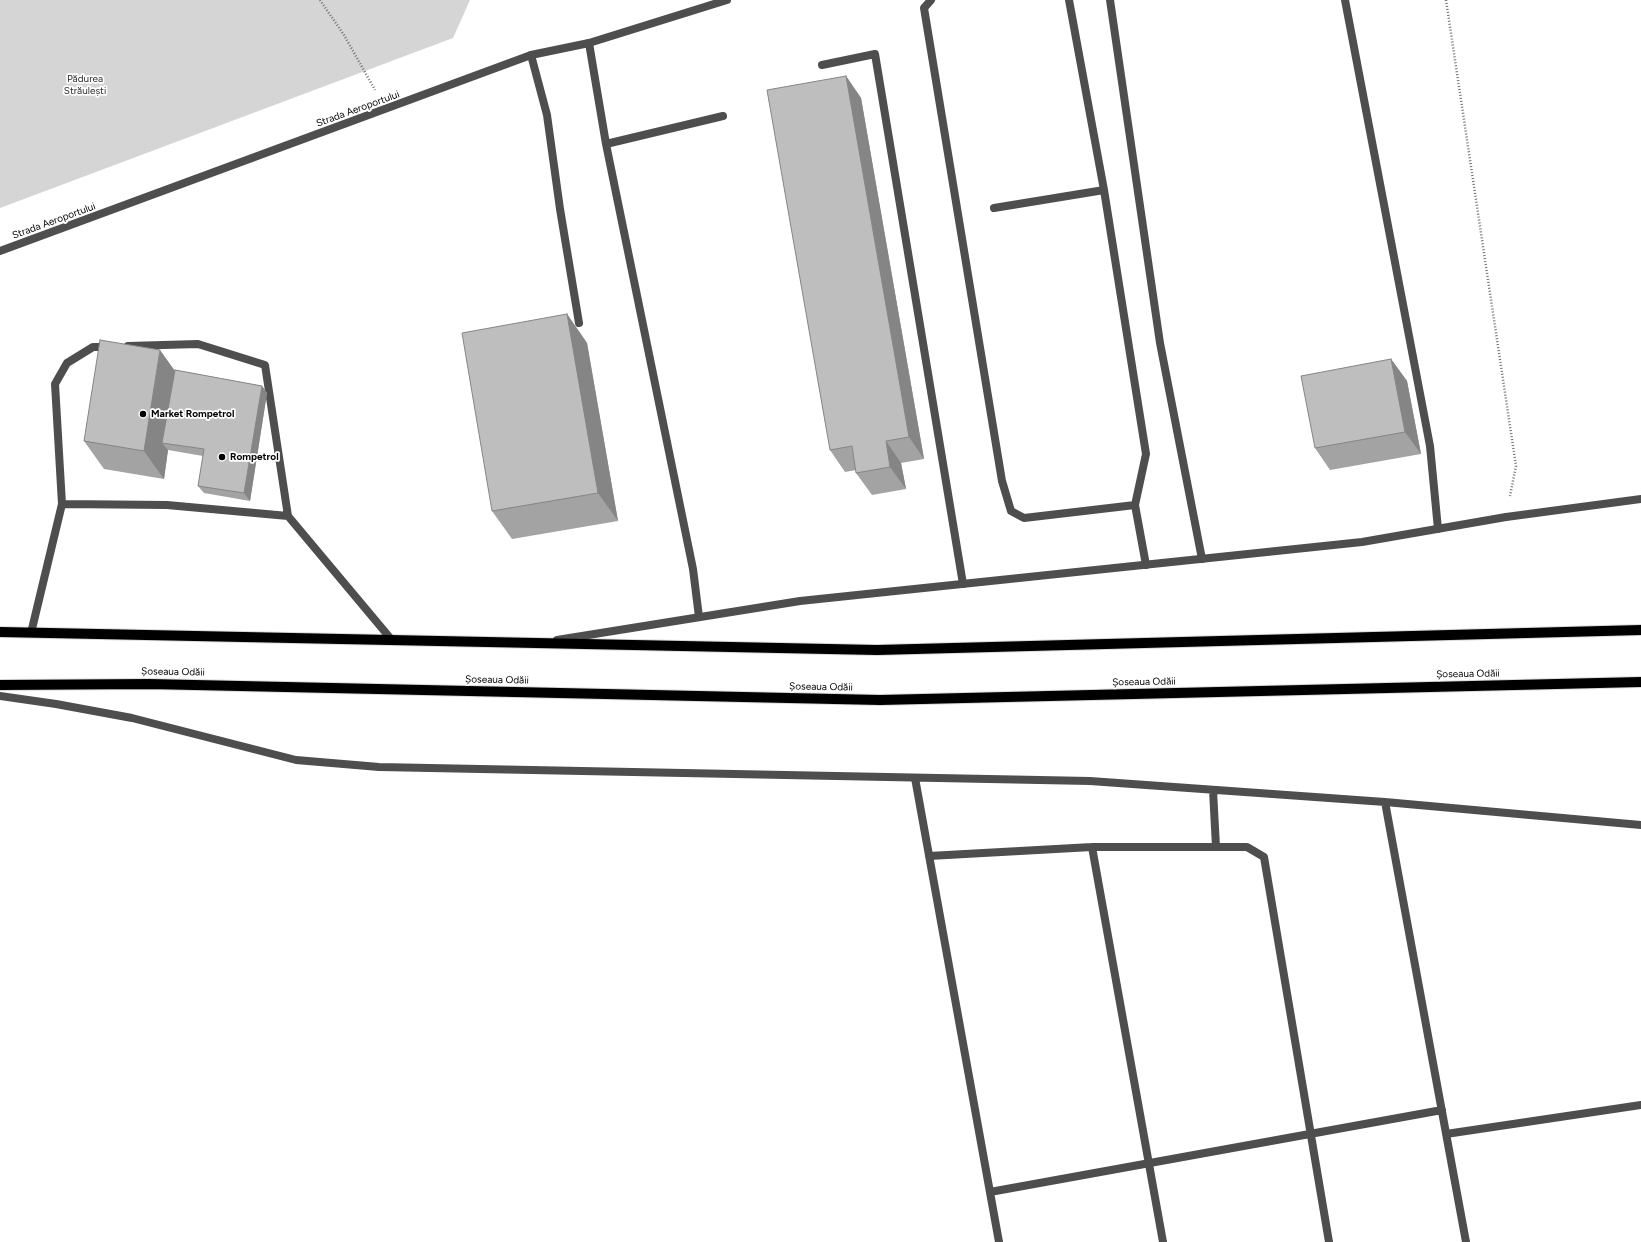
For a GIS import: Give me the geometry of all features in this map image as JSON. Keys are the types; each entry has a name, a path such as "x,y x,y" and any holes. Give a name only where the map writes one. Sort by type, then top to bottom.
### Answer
{"main road":[{"path":"0,632 877,650 1641,630"},
{"name":"Șoseaua Odăii","path":"0,685 149,684 880,700 1641,682"}],"street":[{"name":"Strada Aeroportului","path":"0,251 531,55 589,43 727,0"},
{"path":"931,0 924,8 1002,481 1011,511 1024,518 1135,505"},
{"path":"1069,0 1104,190 1146,454 1135,505 1146,565"},
{"path":"1110,0 1160,343 1202,559"},
{"path":"1345,0 1430,446 1438,529"},
{"path":"589,43 606,144 693,569 699,617"},
{"path":"822,65 875,54 962,584"},
{"path":"531,55 547,115 560,209 579,323"},
{"path":"606,144 723,116"},
{"path":"994,208 1104,190"},
{"path":"31,633 62,504 55,384 67,363 93,347 198,344 265,365 288,516 391,639"},
{"path":"539,643 800,601 1362,542 1506,517 1641,499"},
{"path":"62,504 167,505 288,516"},
{"path":"0,696 56,704 132,718 296,760 379,767 1090,781 1385,802 1641,825"},
{"path":"915,778 999,1242"},
{"path":"1213,790 1216,847"},
{"path":"1385,802 1466,1242"},
{"path":"929,856 1092,847 1247,847 1264,857 1329,1242"},
{"path":"1092,847 1162,1242"},
{"path":"1446,1134 1641,1104"},
{"path":"990,1192 1148,1162 1442,1110"}],"path":[{"path":"320,0 344,35 385,110"},
{"path":"1446,0 1516,466 1506,517"}],"green space":[{"name":"Pădurea Străulești","path":"0,0 470,0 453,38 0,208"}],"building":[{"path":"846,76 909,437 886,441 890,467 856,473 852,446 830,450 767,90"},
{"path":"567,314 598,493 492,511 462,333"},
{"path":"100,340 160,350 144,451 84,441"},
{"path":"1391,359 1405,432 1315,448 1301,376"},
{"path":"175,370 262,386 244,493 198,486 204,449 162,443"}],"place":[{"name":"Market Rompetrol","path":"143,414"},
{"name":"Rompetrol","path":"222,457"}]}
